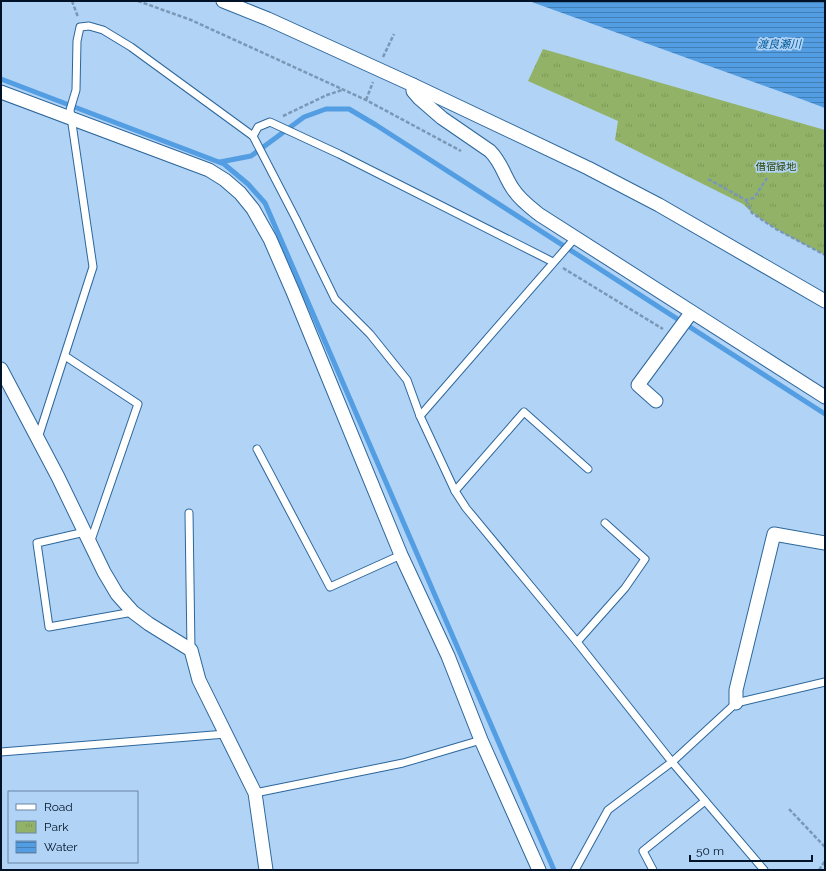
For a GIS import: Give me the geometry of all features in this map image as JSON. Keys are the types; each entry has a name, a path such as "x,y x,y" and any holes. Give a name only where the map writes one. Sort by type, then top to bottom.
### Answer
{"street":[{"path":"223,1 268,19 413,85 588,168 718,238 825,301"},
{"path":"413,85 413,92 430,108 490,151 498,160 512,188 520,199 540,215 825,397"},
{"path":"1,92 209,170 225,180 240,193 253,209 270,239 293,292 401,555 448,656 481,740 539,870"},
{"path":"656,401 638,385 691,312"},
{"path":"1,369 38,438 104,572 117,594 133,612 165,635 191,650 199,680 255,793 266,870"},
{"path":"736,703 736,690 774,534 825,543"}],"lane":[{"path":"38,438 93,267 70,110 76,90 77,41 80,27 89,26 103,30 131,47 253,136 335,299 370,334 407,380 420,416 455,491 466,508 577,642 672,762 764,870"},
{"path":"253,136 258,127 270,122 339,154 553,262"},
{"path":"420,416 575,238"},
{"path":"65,356 138,404 88,538 37,544 49,627 133,612"},
{"path":"455,491 524,412 588,469"},
{"path":"257,449 330,587 401,555"},
{"path":"189,513 191,650"},
{"path":"577,642 625,588 646,558 605,523"},
{"path":"575,870 608,810 672,762 736,703 825,682"},
{"path":"1,752 226,734"},
{"path":"255,793 403,763 481,740"},
{"path":"653,870 644,851 705,801"}],"path":[{"path":"72,1 77,12 80,27"},
{"path":"138,1 191,20 366,100 462,151"},
{"path":"382,60 394,34"},
{"path":"366,100 375,77"},
{"path":"270,122 327,95 343,90"},
{"path":"746,200 754,198 767,178"},
{"path":"708,180 746,200 752,213 776,229 825,255"},
{"path":"553,262 674,335"},
{"path":"789,809 825,847"},
{"path":"818,870 825,861"}],"green space":[{"name":"借宿緑地","path":"543,49 825,130 825,255 762,220 743,204 615,140 618,121 528,81"}],"water":[{"name":"渡良瀬川","path":"529,1 825,1 825,108 801,99"}],"waterway":[{"path":"1,79 224,164 248,184 265,203 554,870"},
{"path":"220,162 251,156 304,117 326,109 349,109 825,414"}]}
